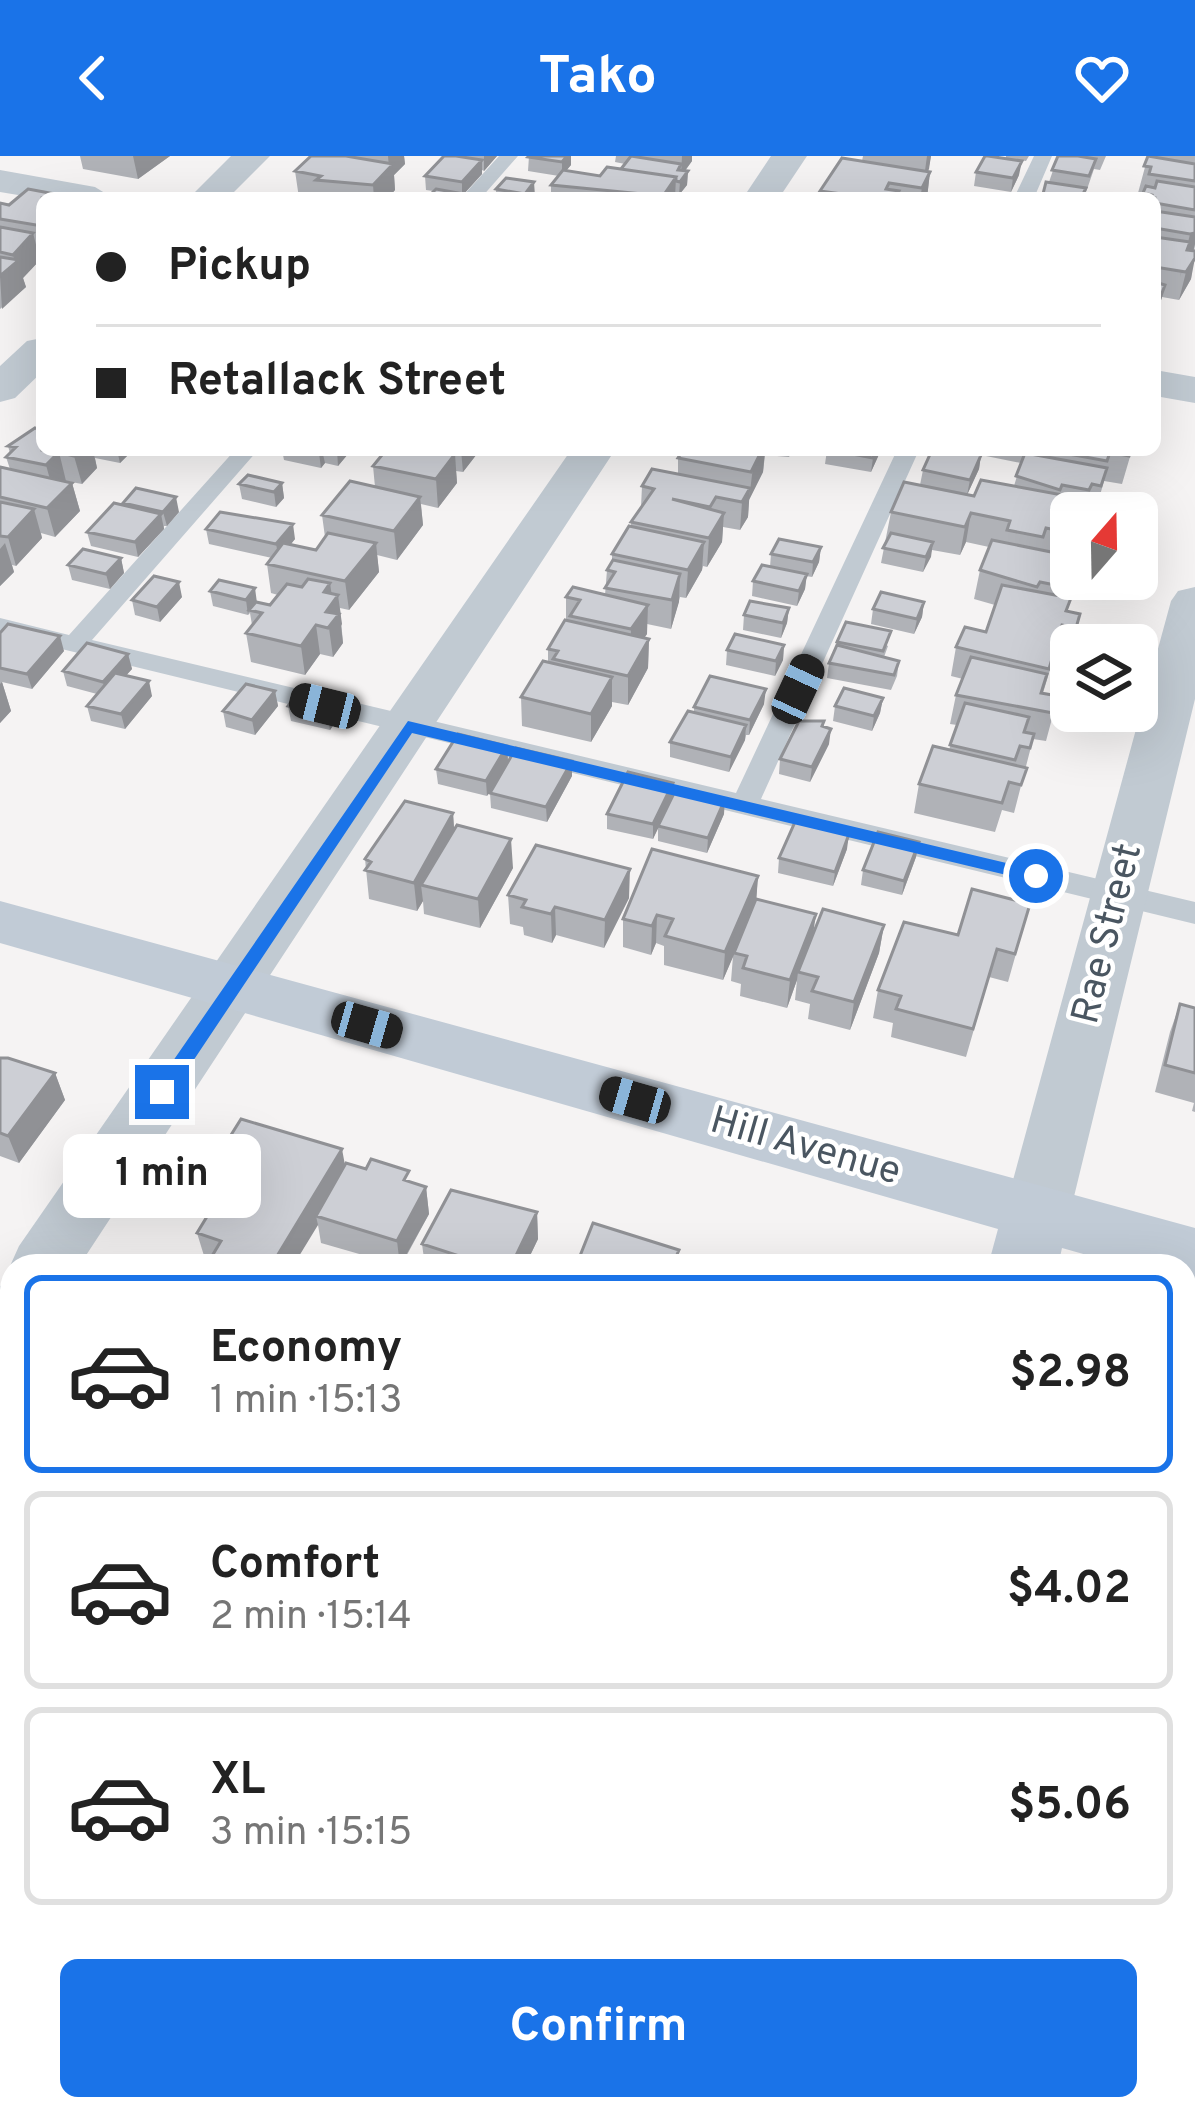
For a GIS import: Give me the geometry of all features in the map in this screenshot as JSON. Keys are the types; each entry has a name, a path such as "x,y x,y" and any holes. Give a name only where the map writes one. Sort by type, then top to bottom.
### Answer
{"street":[{"path":"213,192 252,156"},
{"path":"765,192 789,156"},
{"path":"0,181 61,192"},
{"path":"0,389 36,356"},
{"path":"1161,384 1195,390"},
{"path":"51,1254 589,456"},
{"name":"Rae Street","path":"1030,1240 1195,601"},
{"name":"Hill Avenue","path":"0,922 233,987 1030,1240 1158,1254"}],"lane":[{"path":"476,192 509,156"},
{"path":"1027,192 1043,156"},
{"path":"76,644 242,456"},
{"path":"743,808 905,456"},
{"path":"0,626 1195,913"}],"building":[{"path":"311,156 393,164 373,185 316,180 321,176 295,171"},
{"path":"444,156 482,160 462,182 425,176"},
{"path":"529,156 567,156 562,162"},
{"path":"631,156 681,164 678,170 688,171 680,182 676,177 621,169"},
{"path":"985,156 1022,161 1013,178 976,172"},
{"path":"1058,156 1096,159 1089,176 1052,170"},
{"path":"1148,156 1195,164 1195,181 1149,174 1151,167 1144,166"},
{"path":"842,158 930,172 922,188 889,183 886,189 898,192 820,191"},
{"path":"607,167 676,177 666,192 551,185 563,170 600,176"},
{"path":"506,178 534,182 526,192 496,189"},
{"path":"1157,181 1195,187 1195,210 1161,204 1161,192 1143,192 1146,186 1155,188"},
{"path":"1046,182 1086,188 1084,192 1044,192"},
{"path":"28,189 44,192 36,192 36,225 0,219 0,203 9,205"},
{"path":"1161,212 1195,217 1195,233 1161,229"},
{"path":"0,227 33,233 13,255 0,252"},
{"path":"1161,238 1190,242 1187,250 1195,251 1195,258 1186,272 1161,268"},
{"path":"0,257 19,260 0,276"},
{"path":"35,428 36,456 55,456 46,465 6,457 16,447 8,446"},
{"path":"381,456 453,456 436,479 373,466"},
{"path":"679,456 759,456 751,472"},
{"path":"929,456 981,456 970,480 923,470"},
{"path":"1024,456 1107,468 1101,486 1092,484 1089,490 1062,485 1060,490 1016,476"},
{"path":"0,467 72,483 47,508 0,497"},
{"path":"652,469 750,488 742,502 716,497 710,507 672,499 724,513 709,538 631,522 654,489 642,486"},
{"path":"248,475 282,483 274,492 239,484"},
{"path":"981,480 1050,493 1050,529 1043,537 1007,530 1010,521 971,513 965,527 891,512 904,482 974,496"},
{"path":"350,481 420,497 394,531 322,515"},
{"path":"136,488 176,497 163,512 123,503"},
{"path":"0,502 34,509 8,537 0,536"},
{"path":"114,503 161,514 135,542 87,532"},
{"path":"220,512 293,524 276,544 206,529"},
{"path":"629,526 704,542 688,570 612,554"},
{"path":"328,533 376,543 345,581 267,564 283,543 316,550"},
{"path":"891,533 933,542 926,557 883,548"},
{"path":"779,539 821,547 813,562 771,554"},
{"path":"992,540 1050,552 1050,584 1040,582 1037,587 980,570"},
{"path":"83,549 121,558 106,574 68,565"},
{"path":"613,560 680,574 672,600 605,588 615,572 607,570"},
{"path":"762,565 807,574 799,591 753,581"},
{"path":"154,576 179,582 157,607 132,600"},
{"path":"308,579 330,583 324,592 338,595 326,612 339,614 328,628 316,625 301,646 246,633 262,613 249,610 256,602 270,605 287,584 302,587"},
{"path":"219,580 255,588 246,600 210,591"},
{"path":"1002,585 1050,594 1050,600 1070,600 1066,611 1080,614 1077,624 1050,624 1049,669 956,647 965,627 986,632"},
{"path":"573,587 648,605 631,629 570,616 580,600 566,597"},
{"path":"881,592 924,602 917,619 873,609"},
{"path":"750,601 789,608 783,623 744,615"},
{"path":"565,620 649,639 628,676 553,659 558,651 548,649"},
{"path":"846,622 891,631 883,651 837,642"},
{"path":"8,624 60,636 27,674 0,668 0,633"},
{"path":"735,634 784,645 776,661 727,650"},
{"path":"87,643 128,654 103,682 63,671"},
{"path":"837,645 899,661 894,675 829,663"},
{"path":"971,657 1047,674 1041,693 1050,695 1050,712 956,695"},
{"path":"543,661 612,677 591,714 521,697"},
{"path":"115,673 149,681 121,714 87,706"},
{"path":"710,676 766,689 750,720 694,707"},
{"path":"246,684 275,691 252,720 223,711"},
{"path":"844,688 883,698 874,716 835,706"},
{"path":"300,690 339,699 327,715 288,706"},
{"path":"965,703 1029,717 1024,732 1034,734 1030,748 1020,746 1015,760 950,745"},
{"path":"688,711 746,725 731,757 670,742"},
{"path":"799,721 824,721 822,726 831,729 812,767 780,759"},
{"path":"458,734 507,746 486,781 436,769"},
{"path":"933,746 1027,768 1021,785 1009,782 1002,803 919,784"},
{"path":"516,748 572,761 546,807 490,793"},
{"path":"628,772 673,783 653,824 607,814"},
{"path":"677,787 725,799 708,838 658,826"},
{"path":"405,801 453,813 414,883 365,870 371,862 365,859"},
{"path":"795,822 849,834 835,872 779,858"},
{"path":"457,825 511,839 478,899 421,885"},
{"path":"878,832 919,842 904,881 863,870"},
{"path":"536,845 630,869 605,920 555,907 551,914 522,907 526,900 508,895"},
{"path":"652,849 758,876 725,952 665,936 673,919 657,915 652,926 623,919"},
{"path":"972,889 1030,904 1015,954 997,949 973,1029 896,1009 901,996 878,990 904,922 958,935"},
{"path":"756,899 816,914 790,980 743,968 747,956 734,953"},
{"path":"823,909 884,925 854,1002 812,991 818,977 798,972"},
{"path":"1180,1004 1195,1008 1195,1073 1165,1065"},
{"path":"0,1058 55,1073 8,1136 0,1133"},
{"path":"241,1119 342,1149 278,1254 213,1254 221,1241 197,1233 225,1187 186,1170 202,1145 221,1151"},
{"path":"371,1159 409,1171 404,1180 426,1187 397,1241 316,1216 346,1163 366,1169"},
{"path":"451,1190 537,1212 517,1254 453,1254 422,1244"},
{"path":"593,1223 679,1250 677,1254 581,1254"}],"route":[{"path":"162,1092 408,727 1036,876"}]}
